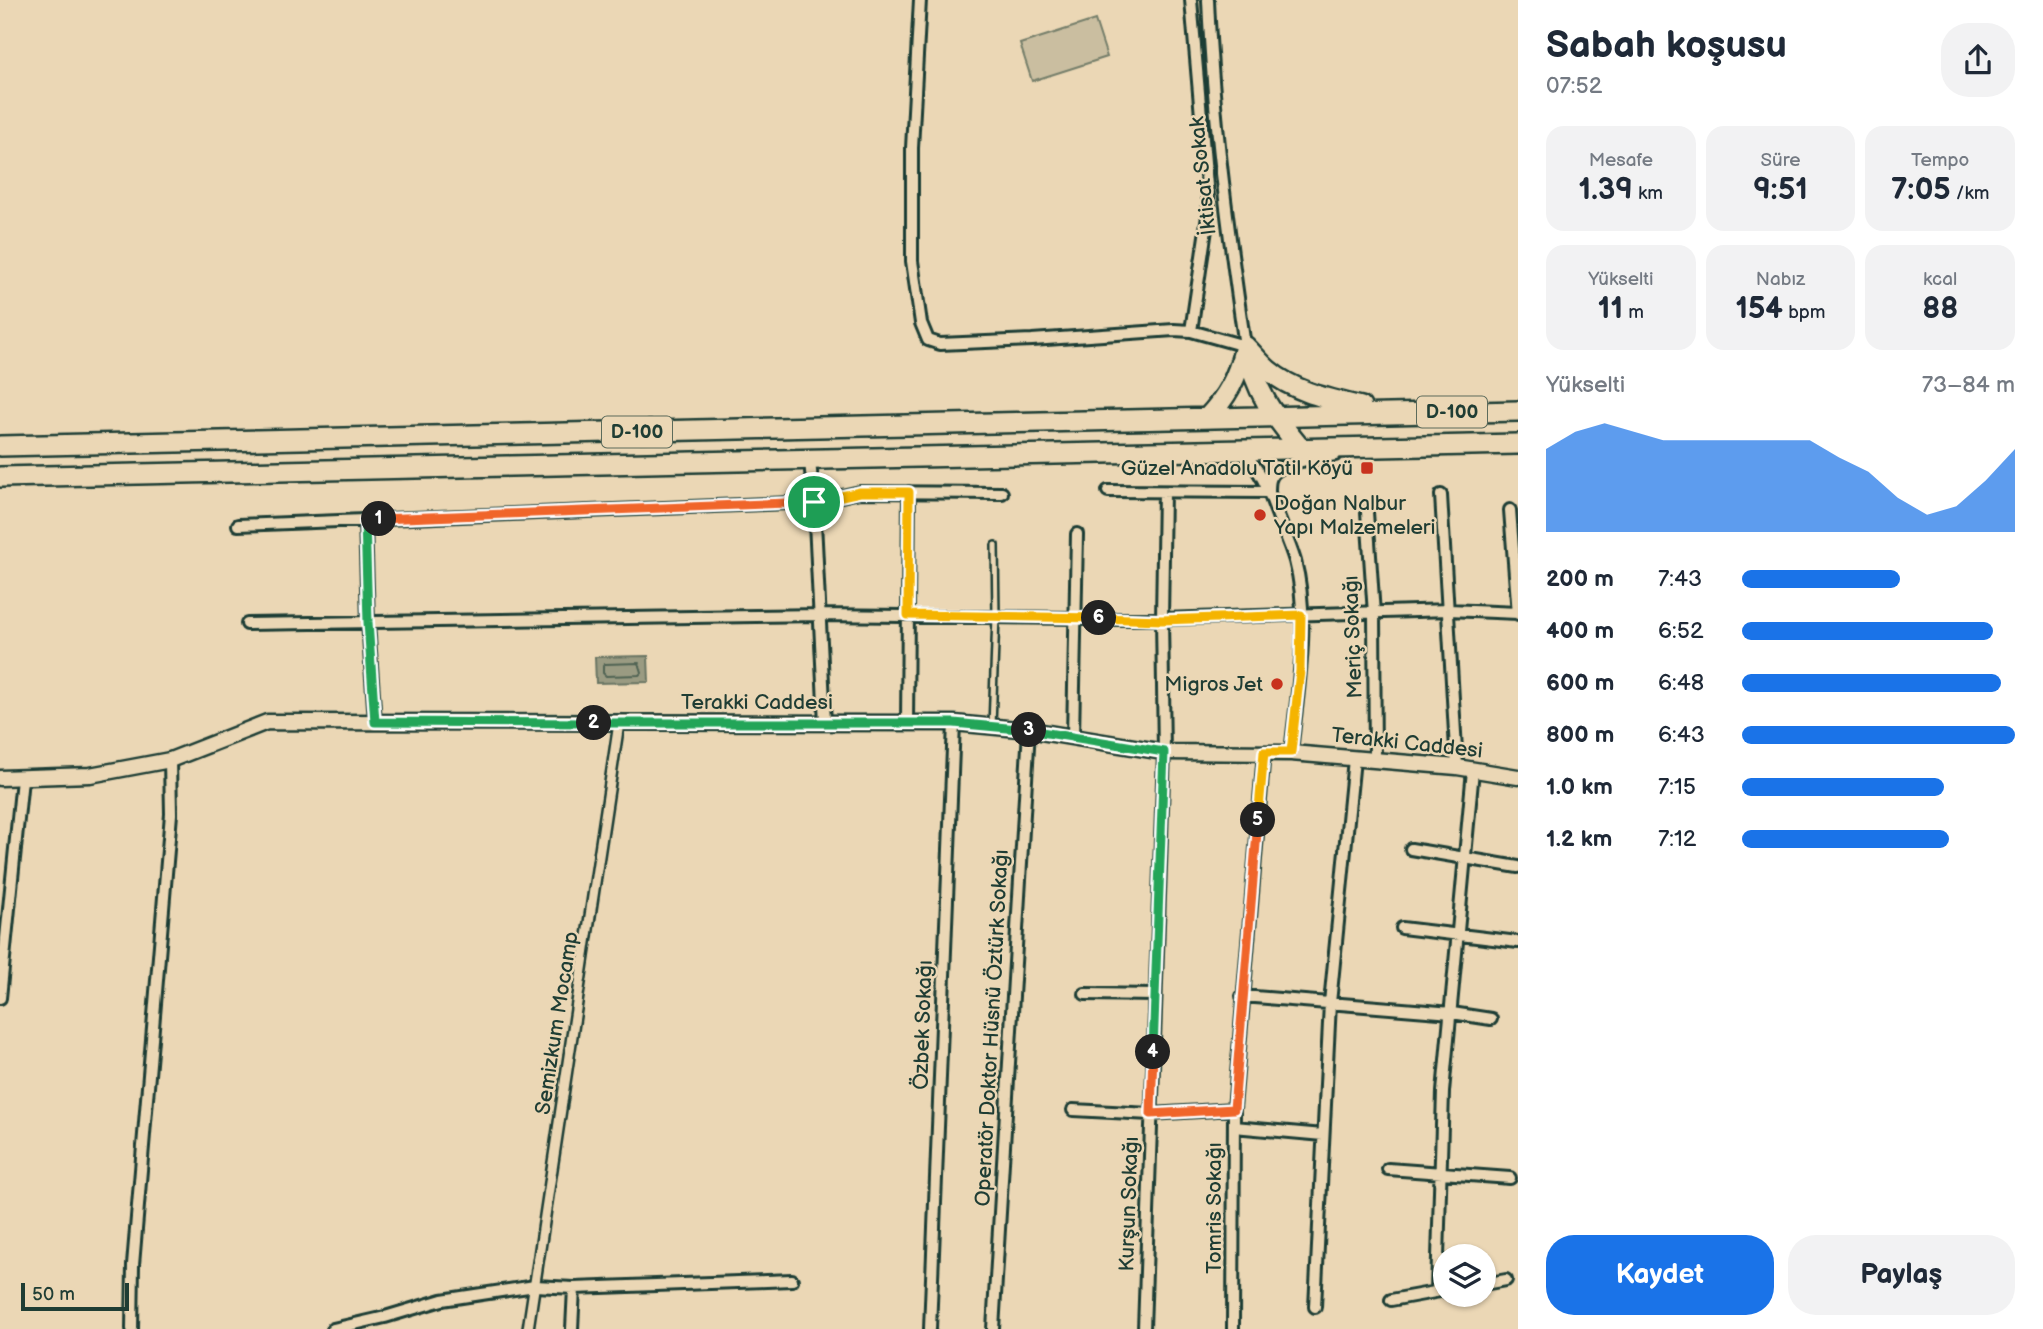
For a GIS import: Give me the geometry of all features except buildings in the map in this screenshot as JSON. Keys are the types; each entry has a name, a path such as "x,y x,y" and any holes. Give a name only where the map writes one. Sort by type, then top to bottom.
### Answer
{"highway":[{"path":"1245,346 1269,371 1313,395 1385,414"},
{"path":"1245,346 1252,376 1274,416 1301,450"},
{"path":"1207,418 1229,392 1238,375 1245,346"},
{"name":"D-100","path":"0,446 1518,411"},
{"name":"D-100","path":"0,477 1518,444"}],"street":[{"path":"920,0 912,148 912,261 920,323 928,341 940,344 1032,341 1174,330 1191,331 1245,346"},
{"path":"1191,0 1209,209 1191,331"},
{"name":"İktisat Sokak","path":"1208,0 1210,51 1226,215 1245,346"},
{"path":"1269,492 1270,479 1275,471 1294,463 1360,449"},
{"path":"1238,451 1255,466 1269,492 1295,561 1301,615 1300,671 1291,752"},
{"path":"810,461 825,723"},
{"path":"1108,491 1269,492"},
{"path":"238,524 814,502 860,492 1002,493"},
{"path":"907,723 909,492"},
{"name":"Kurşun Sokağı","path":"1144,1329 1164,752 1164,492"},
{"path":"1441,495 1457,767"},
{"path":"247,624 820,615 1162,620 1449,610 1518,613 1510,510"},
{"name":"Meriç Sokağı","path":"1367,512 1374,614 1375,761"},
{"path":"365,520 375,722"},
{"path":"1073,737 1077,534"},
{"name":"Terakki Caddesi","path":"0,781 90,775 170,760 267,722 954,723 1029,730 1164,752 1291,752 1457,767 1518,777"},
{"name":"Semizkum Mocamp","path":"528,1329 619,723"},
{"name":"Özbek Sokağı","path":"930,1329 954,723"},
{"name":"Operatör Doktor Hüsnü Öztürk Sokağı","path":"993,1329 1029,730"},
{"name":"Tomris Sokağı","path":"1233,1329 1234,1109 1264,752"},
{"path":"1315,1307 1330,1003 1354,759"},
{"path":"132,1329 134,1265 171,814 170,760"},
{"path":"1440,1244 1439,1171 1444,1092 1473,770"},
{"path":"0,998 22,779"},
{"path":"1411,849 1518,867"},
{"path":"1402,928 1518,942"},
{"path":"1085,995 1155,995"},
{"path":"1242,996 1452,1013 1491,1019"},
{"path":"1073,1110 1151,1114 1234,1109"},
{"path":"1234,1127 1324,1135"},
{"path":"1388,1169 1510,1178"},
{"path":"333,1329 442,1300 535,1286 574,1288 792,1280"},
{"path":"1496,1282 1506,1280"},
{"path":"572,1329 574,1288"},
{"path":"1391,1300 1433,1292"}],"lane":[{"path":"992,726 996,616 995,545"}],"shaded area":[{"path":"1095,20 1107,57 1032,81 1020,44"}],"water":[{"path":"648,656 649,682 596,683 595,657"}],"place":[{"name":"Güzel Anadolu Tatil Köyü","path":"1367,468"},
{"name":"Doğan Nalbur Yapı Malzemeleri","path":"1260,515"},
{"name":"Migros Jet","path":"1277,684"}],"route":[{"path":"860,492 909,492 908,615 1162,620 1301,615 1300,671 1291,752 1264,752 1234,1109 1151,1114 1164,752 1029,730 954,723 375,722 365,520 814,502 860,492"}]}
